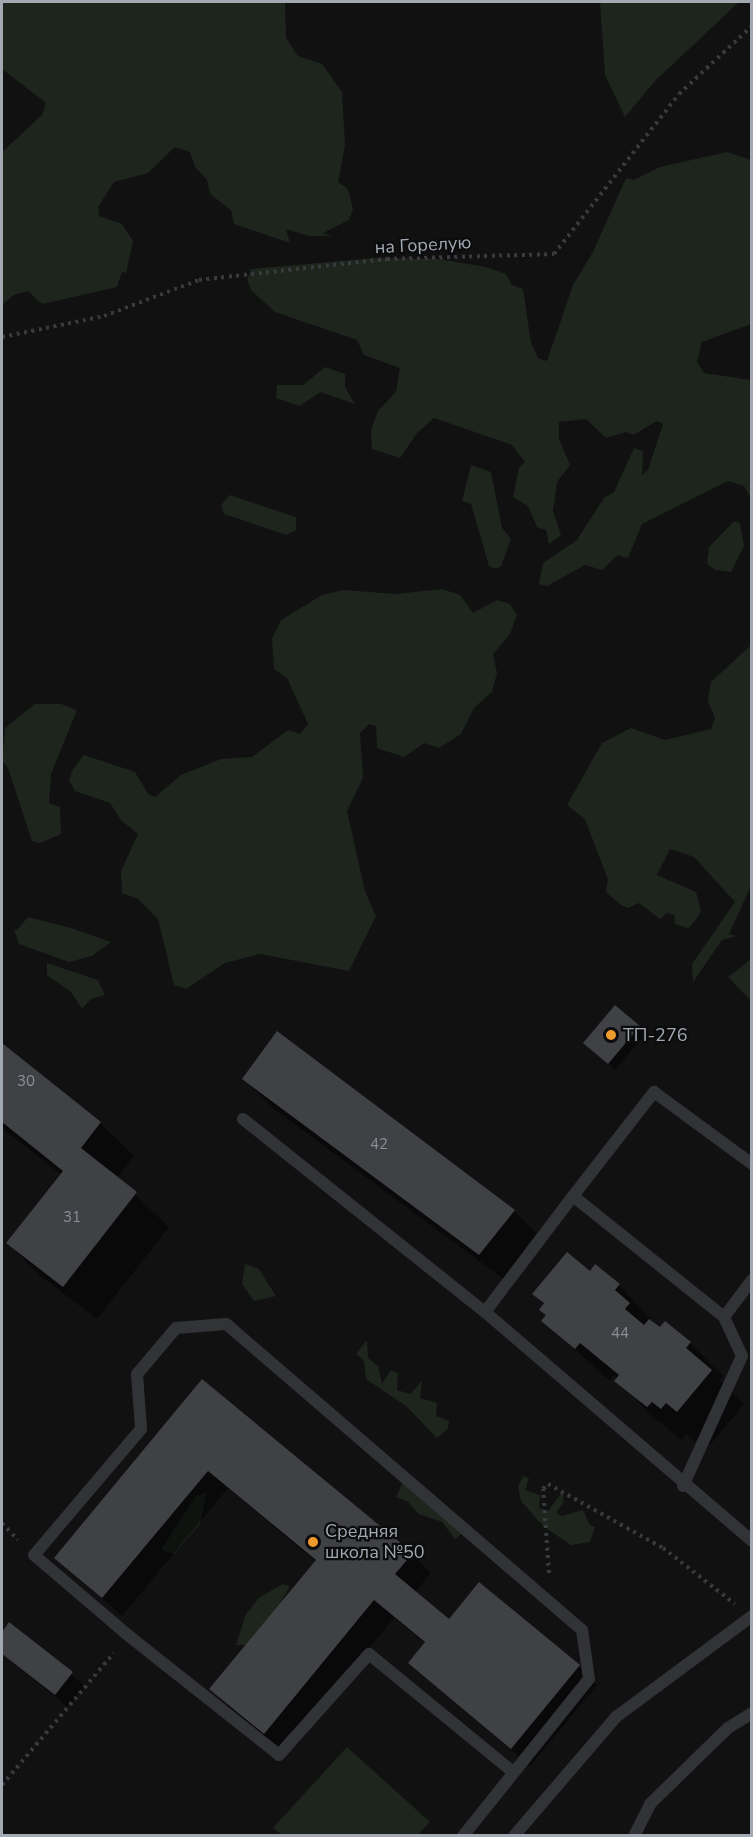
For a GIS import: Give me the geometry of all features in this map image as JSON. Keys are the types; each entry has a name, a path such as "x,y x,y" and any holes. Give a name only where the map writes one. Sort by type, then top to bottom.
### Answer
{"lane":[{"path":"485,1312 654,1092 752,1164"},
{"path":"243,1119 485,1312 683,1486 752,1541"},
{"path":"573,1196 724,1317 742,1356 683,1486"},
{"path":"724,1317 752,1280"},
{"path":"463,1836 589,1679 582,1630 226,1324 176,1328 137,1374 141,1429 34,1555 129,1636 279,1755 369,1654 513,1772"},
{"path":"514,1836 616,1717 751,1616"},
{"path":"634,1836 650,1804 728,1728 752,1713"}],"path":[{"name":"на Горелую","path":"2,337 104,316 199,280 387,259 554,254 679,94 752,26"},
{"path":"552,1603 543,1489 548,1484 663,1548 751,1616"},
{"path":"2,1785 129,1636"}],"shaded area":[{"path":"2,2 285,2 286,38 298,56 322,64 342,92 345,145 338,182 348,189 353,209 349,220 323,233 332,236 309,236 286,229 290,243 234,224 231,210 210,194 207,180 195,167 190,152 175,147 148,173 114,182 98,207 99,216 122,224 133,241 126,273 122,272 117,287 42,304 28,291 14,295 2,305 2,152 42,115 46,103 2,69"},
{"path":"600,2 739,2 656,80 625,117 605,75"},
{"path":"727,152 751,160 751,324 702,342 697,362 704,373 751,380 751,498 744,486 728,481 642,524 628,558 618,555 602,570 585,565 547,586 539,584 543,563 577,540 604,498 614,492 634,448 643,451 642,475 648,470 663,424 657,421 633,435 626,432 606,438 586,419 559,422 559,439 570,465 557,482 553,511 561,535 549,544 546,530 537,527 528,506 513,497 519,468 525,462 512,445 434,418 417,433 400,458 372,449 371,430 378,411 396,392 400,368 364,355 357,340 275,312 252,291 247,280 251,269 373,258 438,259 486,267 506,274 512,285 523,289 531,343 538,358 547,361 573,285 593,252 626,178 634,180 660,167"},
{"path":"325,367 345,374 345,387 355,404 321,392 299,406 276,398 277,385 303,385"},
{"path":"471,465 491,472 502,528 511,539 501,566 496,569 489,566 471,504 462,501"},
{"path":"230,495 296,517 296,530 286,535 224,514 221,505"},
{"path":"734,521 740,523 744,546 731,572 715,570 707,564 709,547"},
{"path":"442,589 460,595 473,613 497,600 510,604 517,615 510,634 493,654 497,673 492,692 474,708 461,734 439,748 424,743 404,757 377,748 376,726 369,724 360,733 363,778 347,811 365,891 376,916 349,971 260,954 225,963 186,989 174,985 158,919 138,899 122,893 121,871 138,834 121,820 110,803 75,791 69,780 73,769 84,755 135,772 148,794 155,797 181,775 221,759 252,757 288,730 300,734 308,724 287,678 274,669 272,639 281,620 322,595 344,590 395,594"},
{"path":"751,645 751,886 729,934 736,936 722,940 693,982 692,964 735,902 694,857 670,849 657,875 696,892 701,912 694,922 688,928 675,924 674,915 667,913 660,919 639,903 628,908 621,905 606,892 608,880 585,819 567,805 602,743 631,728 665,740 711,729 715,718 708,702 711,682"},
{"path":"35,704 61,704 77,710 51,774 49,803 60,807 61,834 40,843 32,841 8,768 2,761 5,728"},
{"path":"28,917 71,928 111,942 92,956 69,962 19,944 14,929 17,930"},
{"path":"751,959 751,1001 728,977"},
{"path":"47,963 98,980 105,995 91,999 82,1009 71,992 47,975"},
{"path":"245,1264 259,1269 276,1296 254,1301 242,1284"},
{"path":"367,1340 368,1358 378,1366 382,1384 391,1370 398,1373 397,1390 410,1394 422,1381 420,1398 437,1403 436,1416 449,1421 448,1429 437,1438 406,1406 366,1379 364,1361 356,1354"},
{"path":"523,1476 529,1478 525,1490 540,1495 539,1508 548,1511 564,1490 563,1503 556,1513 562,1516 583,1510 590,1525 595,1527 590,1542 571,1545 543,1526 521,1501 518,1487"},
{"path":"405,1478 466,1530 455,1539 442,1522 419,1514 407,1501 396,1497"},
{"path":"207,1492 200,1524 174,1554 161,1550 196,1496"},
{"path":"283,1584 290,1586 280,1604 248,1645 236,1645 246,1614 260,1597"},
{"path":"347,1747 430,1822 418,1835 282,1835 273,1828"}],"building":[{"name":"ТП-276","path":"615,1005 640,1026 608,1064 583,1043"},
{"path":"277,1031 515,1210 479,1255 242,1079"},
{"path":"2,1043 101,1122 81,1148 137,1192 63,1287 6,1243 63,1171 2,1122"},
{"path":"567,1252 590,1271 595,1264 620,1284 615,1290 630,1303 625,1309 644,1325 649,1319 660,1327 665,1321 691,1342 686,1348 712,1370 677,1412 666,1403 661,1409 652,1402 647,1407 614,1381 619,1375 580,1343 575,1349 541,1321 546,1315 539,1310 544,1303 532,1294"},
{"path":"202,1379 413,1553 395,1574 449,1619 479,1582 580,1665 511,1749 408,1663 425,1642 374,1600 264,1734 209,1689 316,1560 208,1471 102,1598 54,1558"},
{"path":"9,1622 73,1672 55,1695 2,1654 2,1632"}],"place":[{"name":"ТП-276","path":"611,1035"},
{"name":"Средняя школа №50","path":"313,1542"}]}
